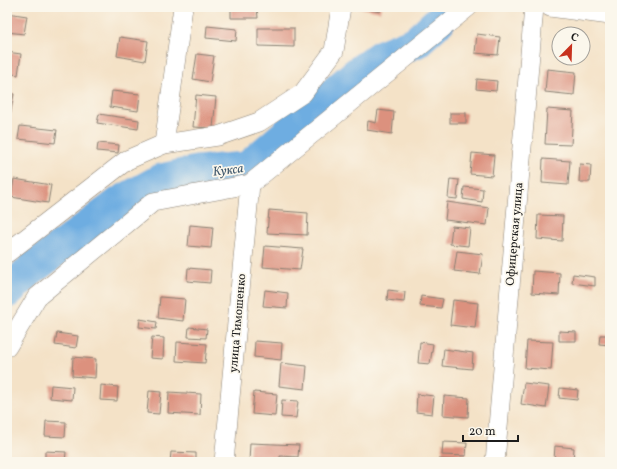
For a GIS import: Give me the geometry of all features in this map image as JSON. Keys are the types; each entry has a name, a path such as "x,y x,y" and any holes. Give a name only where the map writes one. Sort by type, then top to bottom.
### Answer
{"street":[{"path":"164,144 183,7"},
{"path":"7,253 127,160 164,144 218,136 259,122 303,93 334,51 340,7"},
{"path":"7,347 37,297 153,202 250,184 468,7"},
{"name":"Офицерская улица","path":"495,462 534,7"},
{"path":"550,7 610,15"},
{"name":"улица Тимошенко","path":"224,462 250,184"}],"building":[{"path":"231,7 257,7 258,18 231,18"},
{"path":"357,7 381,7 380,12"},
{"path":"7,13 27,16 24,34 7,32"},
{"path":"207,26 237,29 236,41 206,38"},
{"path":"258,28 294,28 294,47 258,46"},
{"path":"477,34 500,37 498,55 475,53"},
{"path":"120,37 148,41 145,61 117,56"},
{"path":"7,52 21,54 18,75 7,73"},
{"path":"197,54 214,56 210,82 193,79"},
{"path":"547,69 576,72 574,95 545,92"},
{"path":"477,79 497,81 496,91 476,89"},
{"path":"112,91 140,94 138,111 110,107"},
{"path":"7,93 14,94 8,127 7,127"},
{"path":"196,95 216,97 213,128 193,127"},
{"path":"547,109 573,111 571,145 545,144"},
{"path":"378,110 394,112 392,134 367,130 368,121 376,123"},
{"path":"450,113 466,113 466,123 450,123"},
{"path":"99,114 139,120 138,129 97,123"},
{"path":"20,126 57,130 55,143 18,139"},
{"path":"98,143 119,145 118,153 97,151"},
{"path":"472,153 494,155 492,176 470,174"},
{"path":"543,159 570,161 568,185 542,183"},
{"path":"580,164 591,165 590,182 579,182"},
{"path":"14,179 51,185 48,203 11,197"},
{"path":"450,179 459,180 457,199 448,198"},
{"path":"464,187 483,189 482,202 463,199"},
{"path":"447,202 489,208 487,225 445,220"},
{"path":"269,210 308,213 307,235 267,233"},
{"path":"538,215 563,216 562,241 537,239"},
{"path":"190,225 213,227 211,248 188,246"},
{"path":"608,225 610,225 610,235 607,235"},
{"path":"452,226 470,228 468,246 450,244"},
{"path":"265,246 303,249 300,270 263,267"},
{"path":"457,251 483,254 480,274 454,271"},
{"path":"188,268 211,270 210,283 187,281"},
{"path":"533,271 560,273 559,295 532,293"},
{"path":"573,274 595,277 595,286 572,283"},
{"path":"265,290 288,293 287,308 263,306"},
{"path":"388,290 405,292 404,302 387,300"},
{"path":"421,296 443,299 441,308 420,306"},
{"path":"160,297 185,299 183,321 158,318"},
{"path":"453,300 478,303 475,328 450,325"},
{"path":"140,319 157,322 156,329 139,327"},
{"path":"189,327 207,329 206,338 188,337"},
{"path":"559,331 576,332 576,341 559,341"},
{"path":"57,333 78,336 76,348 55,345"},
{"path":"600,335 610,335 610,345 599,344"},
{"path":"152,337 164,338 163,359 150,358"},
{"path":"255,341 282,343 281,360 254,357"},
{"path":"527,341 553,342 551,370 525,368"},
{"path":"177,342 207,344 205,363 176,361"},
{"path":"420,342 433,344 430,364 418,363"},
{"path":"444,349 473,353 472,369 442,366"},
{"path":"73,357 96,359 95,378 72,376"},
{"path":"281,363 307,366 305,389 279,386"},
{"path":"524,383 549,386 546,408 521,404"},
{"path":"51,385 73,387 72,400 50,398"},
{"path":"101,385 118,387 117,401 100,400"},
{"path":"560,388 578,390 577,400 559,398"},
{"path":"149,391 161,392 159,414 147,413"},
{"path":"169,392 201,394 200,415 168,413"},
{"path":"254,392 277,394 275,416 252,414"},
{"path":"417,394 434,396 432,414 416,412"},
{"path":"444,396 469,398 468,417 443,415"},
{"path":"282,400 298,401 296,418 281,417"},
{"path":"46,421 66,422 65,437 45,436"},
{"path":"443,442 467,443 466,456 442,455"},
{"path":"250,443 299,445 298,457 280,456 280,462 249,462"},
{"path":"555,446 574,448 573,462 554,460"},
{"path":"45,451 66,452 65,462 45,462"},
{"path":"171,452 196,453 196,462 170,462"},
{"path":"438,459 470,461 470,462 438,462"}],"waterway":[{"name":"Кукса","path":"7,292 34,267 121,202 161,180 196,172 247,168 356,74 381,56 416,42 439,21"}]}
